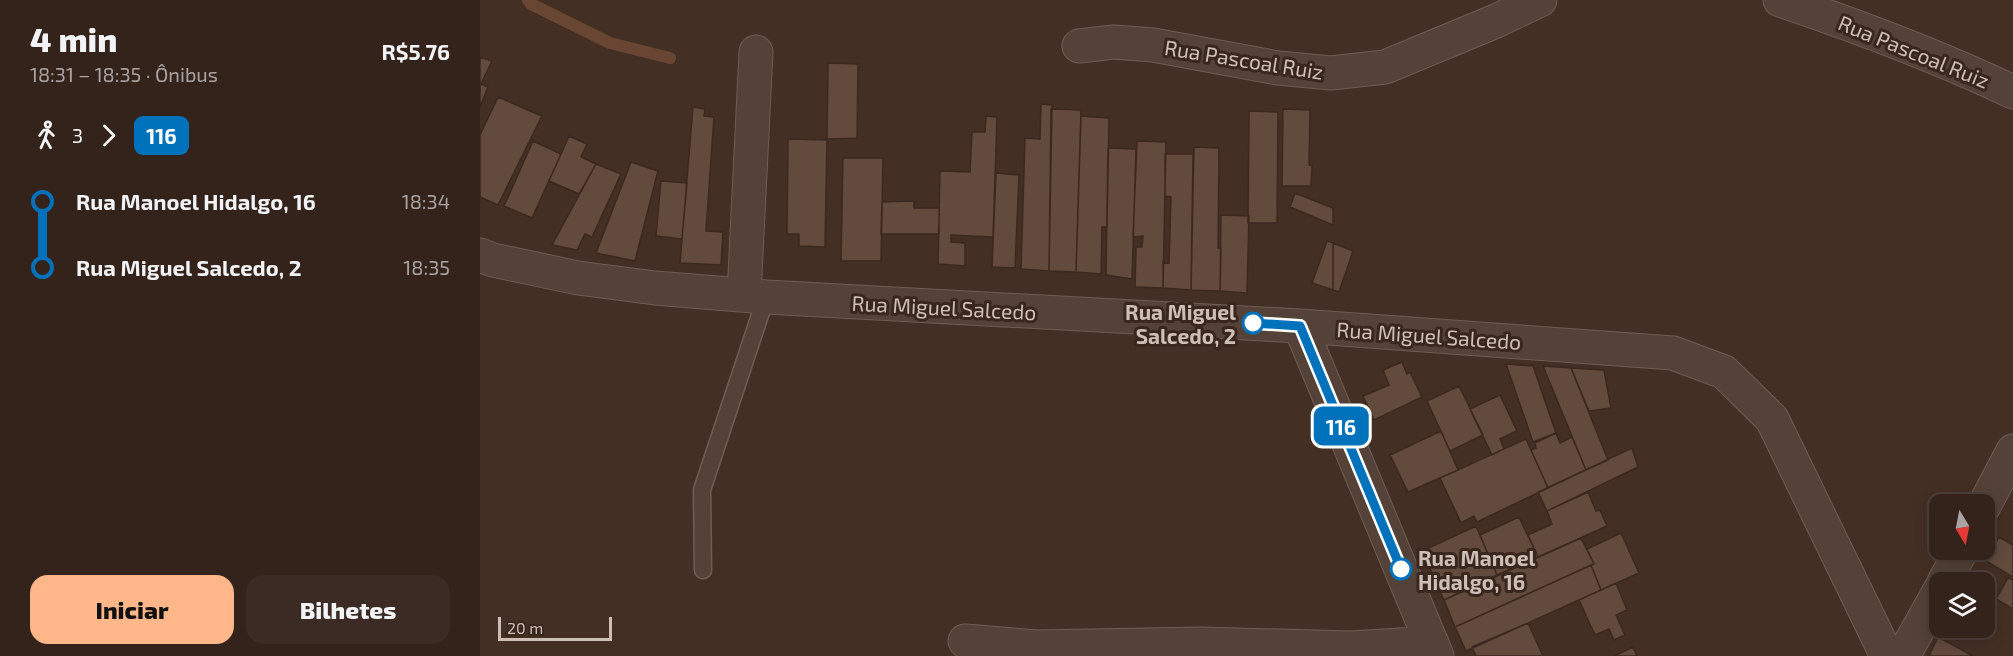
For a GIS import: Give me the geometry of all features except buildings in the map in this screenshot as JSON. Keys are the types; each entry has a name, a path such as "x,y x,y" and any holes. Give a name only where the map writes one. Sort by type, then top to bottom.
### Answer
{"street":[{"name":"Rua Pascoal Ruiz","path":"1079,46 1114,42 1153,45 1278,68 1331,74 1385,67 1496,21 1540,0"},
{"name":"Rua Pascoal Ruiz","path":"1780,0 1879,34 1966,69 2013,92"},
{"path":"755,296 756,52"},
{"name":"Rua Miguel Salcedo","path":"480,255 493,260 578,278 655,288 755,296 1300,326 1673,353 1724,372 1772,419 1887,656"},
{"path":"965,641 1035,651 1177,644 1350,652 1435,649 1300,326"},
{"path":"1990,494 2013,451"},
{"path":"1903,656 1929,610"}],"lane":[{"path":"703,570 702,490 755,296"}],"waterway":[{"path":"528,0 531,4 610,43 670,58"}],"bus line":[{"name":"116","path":"1253,323 1300,326 1401,569"}],"place":[{"name":"Rua Miguel Salcedo, 2","path":"1253,323"},
{"name":"Rua Manoel Hidalgo, 16","path":"1401,569"}]}
